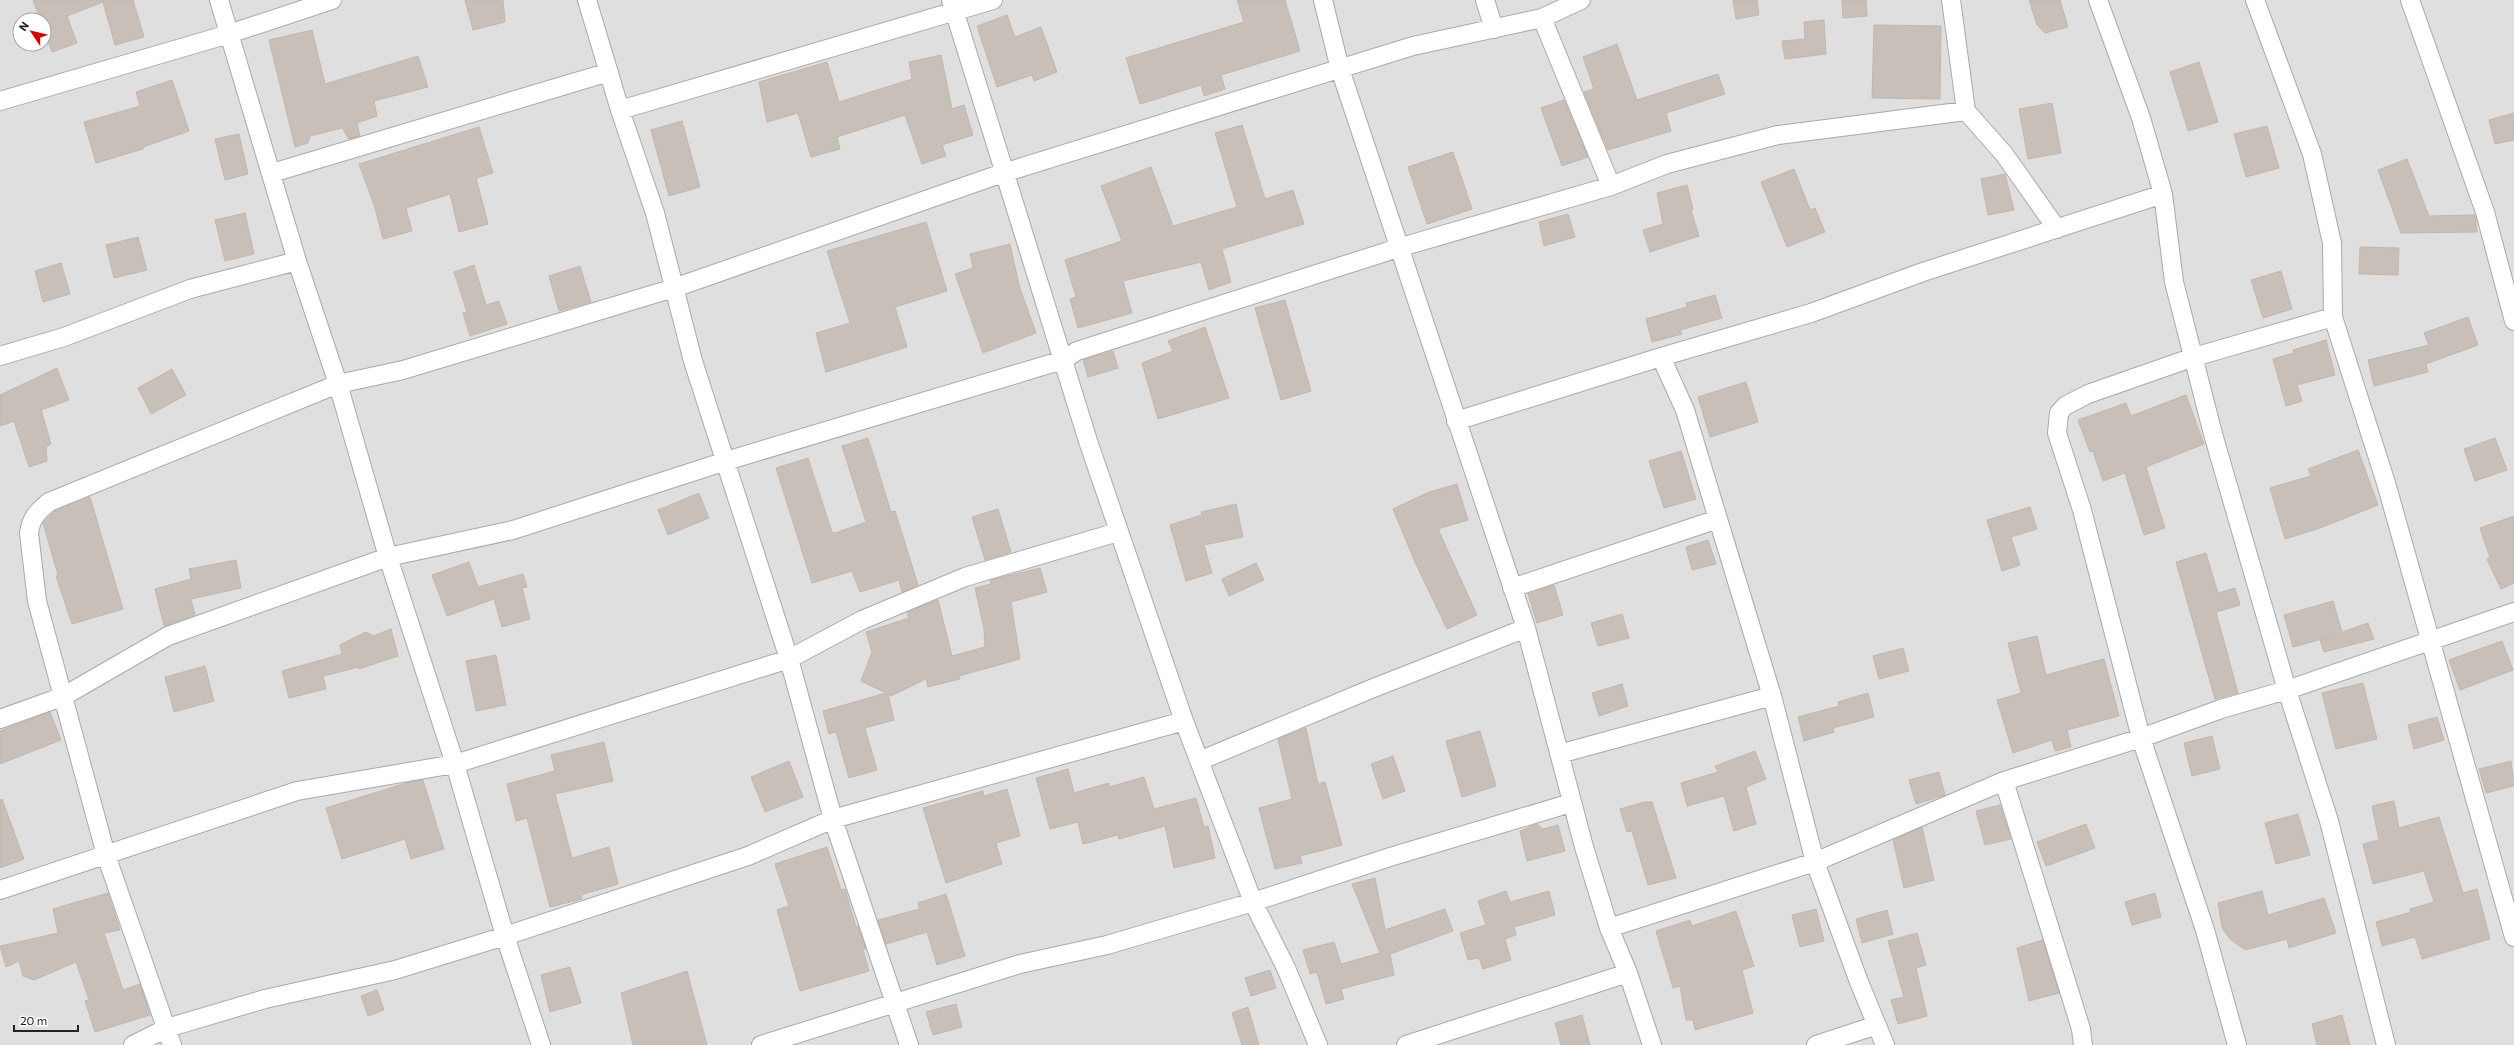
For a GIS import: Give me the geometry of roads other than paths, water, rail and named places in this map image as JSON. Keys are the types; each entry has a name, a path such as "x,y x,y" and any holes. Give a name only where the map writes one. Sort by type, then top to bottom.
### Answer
{"street":[{"path":"219,0 272,173 297,261 338,384 388,557 455,764 505,936 541,1045"},
{"path":"0,101 229,34 332,0"},
{"path":"587,0 620,110 655,213 693,361 789,659 833,819 865,910 894,1003 909,1045"},
{"path":"620,110 953,6 994,0"},
{"path":"1323,0 1340,69 1398,248 1526,628 1571,803 1609,928 1628,973 1652,1045"},
{"path":"1485,0 1494,29"},
{"path":"170,1037 106,856 64,696 37,601 29,533 30,523 36,513 49,502 338,384 403,370 674,288 1003,174 1413,46 1542,18 1581,0"},
{"path":"1951,0 1966,111 2004,154 2057,229"},
{"path":"2098,0 2141,118 2163,194 2174,282 2213,434 2287,690 2329,821 2386,1045"},
{"path":"2254,0 2312,154 2332,243 2333,317 2386,483 2514,937"},
{"path":"2410,0 2485,212 2514,320"},
{"path":"953,6 1003,174 1118,532 1184,721 1253,902 1286,968 1318,1045"},
{"path":"1542,18 1610,186"},
{"path":"272,173 609,72"},
{"path":"0,719 64,696 168,636 388,557 513,530 726,461 1063,360 1077,351 1398,248 1610,186 1667,164 1778,135 1966,111"},
{"path":"1456,421 1661,357 1810,314 1923,272 2163,194"},
{"path":"0,356 64,337 190,288 297,261"},
{"path":"2237,1045 2205,930 2141,738 2082,510 2057,433 2059,413 2066,406 2088,394 2194,357 2333,317"},
{"path":"1661,357 1685,410 1772,696 1815,862 1859,982 1885,1045"},
{"path":"1512,588 1718,519"},
{"path":"0,890 106,856 297,791 455,764 789,659 862,620 965,577 1118,532"},
{"path":"1609,928 1815,862 2004,781 2141,738 2221,709 2287,690 2514,612"},
{"path":"1199,761 1371,689 1526,628"},
{"path":"1559,754 1772,696"},
{"path":"133,1045 170,1037 265,999 395,970 505,936 748,856 833,819 1184,721"},
{"path":"2004,781 2081,1029 2083,1045"},
{"path":"761,1045 1020,964 1107,945 1253,902 1390,857 1571,803"},
{"path":"1406,1045 1628,973"},
{"path":"1816,1045 1877,1025"}]}
